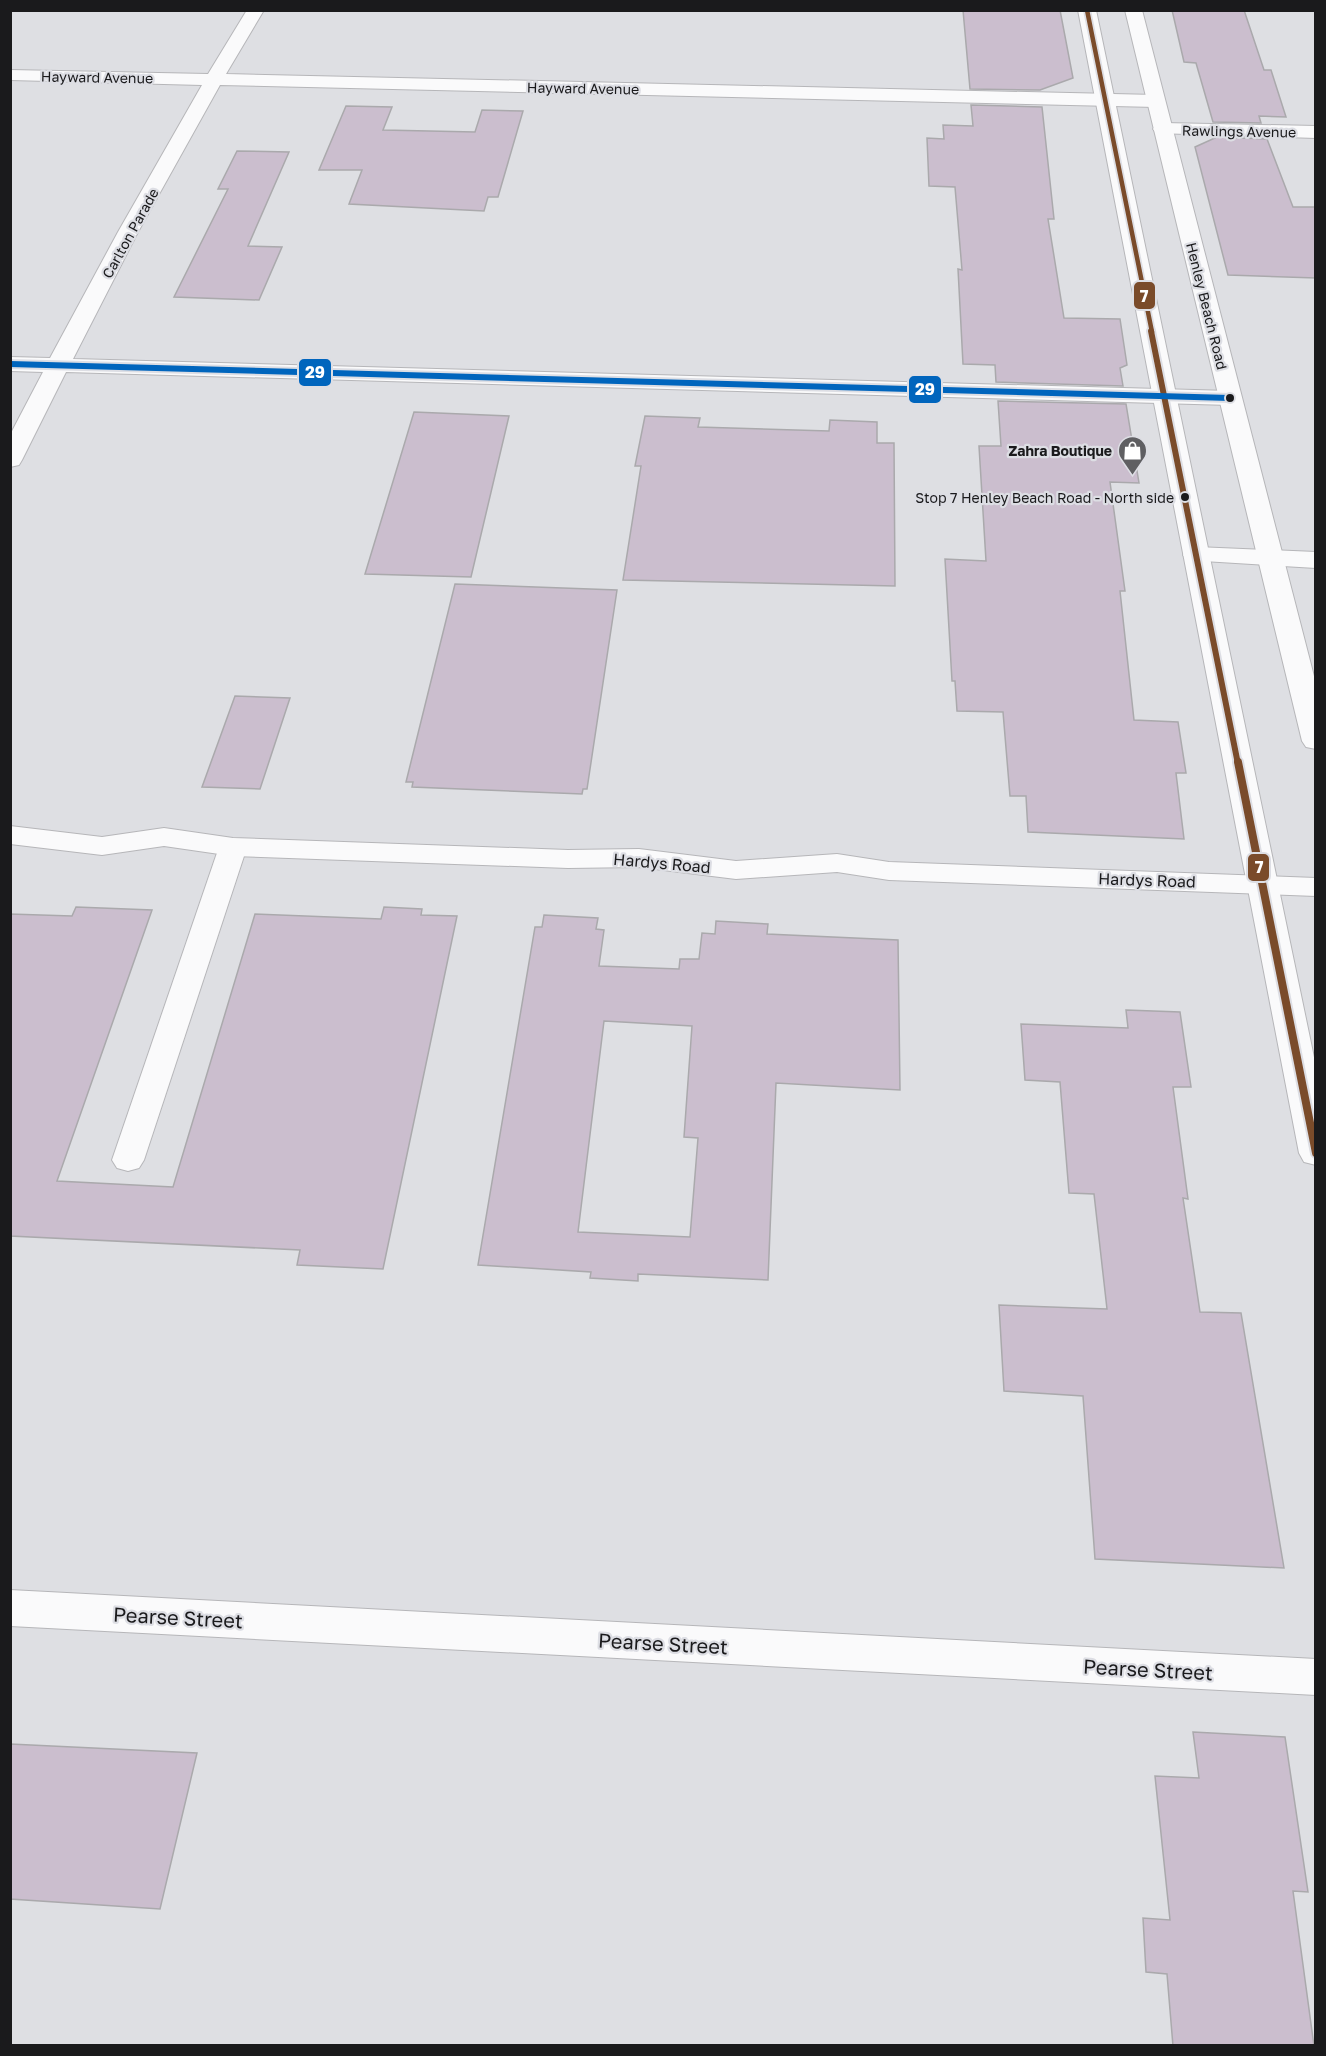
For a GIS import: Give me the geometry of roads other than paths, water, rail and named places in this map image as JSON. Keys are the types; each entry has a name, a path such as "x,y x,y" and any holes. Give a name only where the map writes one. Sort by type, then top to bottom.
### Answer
{"street":[{"name":"Carlton Parade","path":"10,460 58,365 213,80 256,10"},
{"path":"1087,10 1316,1153"},
{"name":"Henley Beach Road","path":"1133,10 1316,741"},
{"name":"Hayward Avenue","path":"10,75 1156,101"},
{"name":"Rawlings Avenue","path":"1163,129 1316,132"},
{"path":"10,364 1230,398"},
{"path":"1197,555 1316,560"},
{"name":"Hardys Road","path":"10,835 102,846 164,837 233,848 568,859 639,858 736,870 837,863 889,871 1316,887"},
{"name":"Pearse Street","path":"10,1608 1316,1677"}],"lane":[{"path":"128,1160 233,848"}],"place":[{"name":"Zahra Boutique","path":"1133,476"},
{"name":"Stop 7 Henley Beach Road - North side","path":"1185,497"}]}
